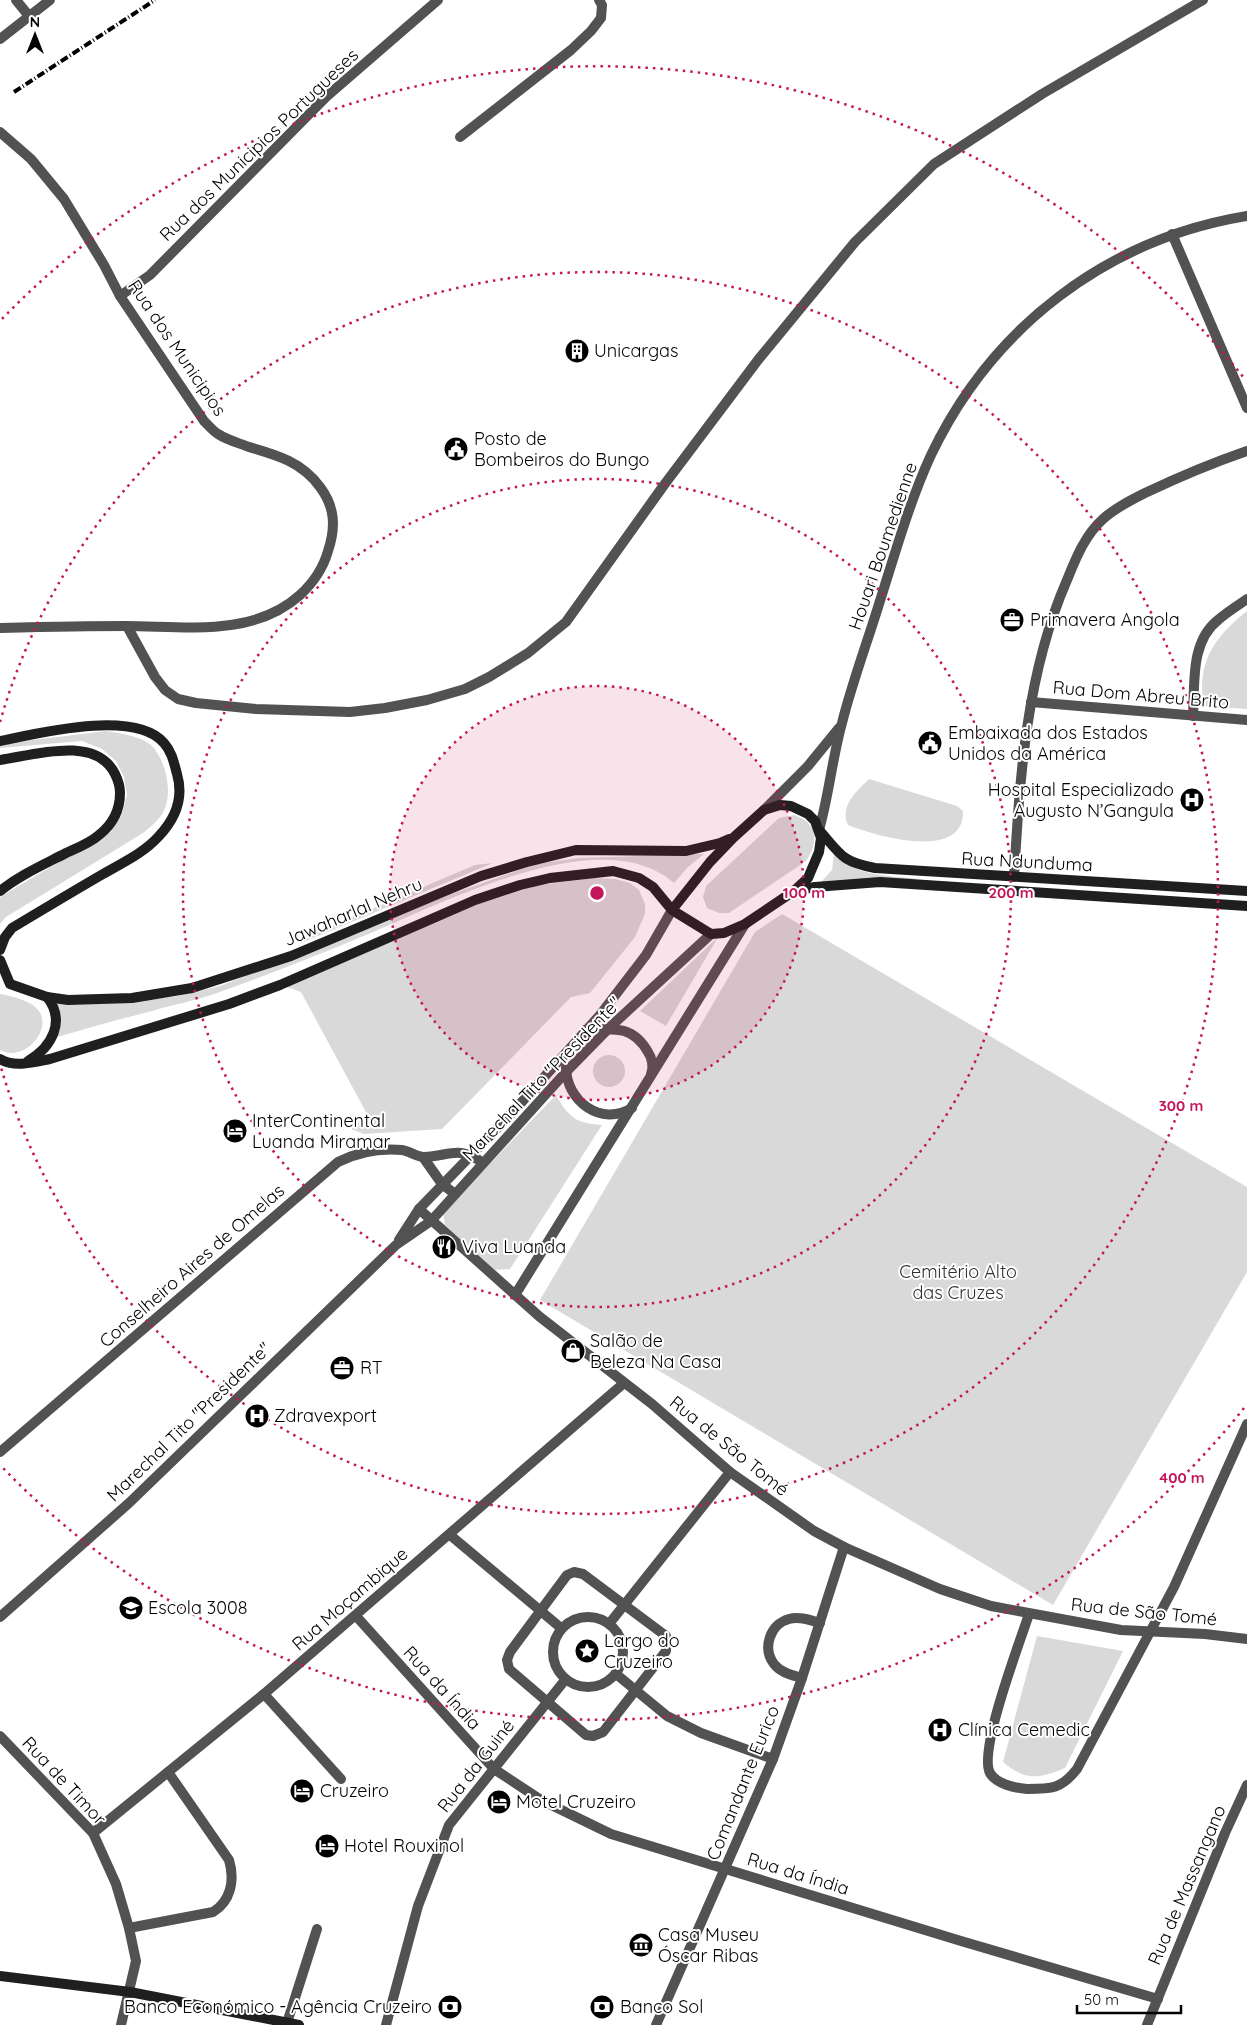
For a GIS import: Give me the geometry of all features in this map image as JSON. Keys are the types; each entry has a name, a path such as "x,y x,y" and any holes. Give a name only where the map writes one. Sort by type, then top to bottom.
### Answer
{"main road":[{"path":"0,741 57,730 100,725 125,725 146,731 164,742 173,757 179,779 179,801 172,821 146,849 12,928 5,937 0,950"},
{"path":"0,760 72,750 85,751 105,761 112,768 120,790 118,811 111,823 98,836 28,872 0,891"},
{"name":"Rua Ndunduma","path":"764,810 780,805 796,808 808,814 816,821 819,830 847,860 875,868 1247,891"},
{"path":"672,910 710,862 764,810"},
{"path":"0,1059 5,1062 23,1064 76,1052 229,1004 280,985 475,900 535,882 584,873 613,871 639,878 653,887 672,910 711,934 724,933 745,924 794,891 808,878 819,852 819,830"},
{"name":"Jawaharlal Nehru","path":"0,960 5,983 47,996 68,1000 132,998 192,988 291,956 472,880 527,862 576,850 686,851 733,838"},
{"name":"Rua Ndunduma","path":"794,891 815,887 880,882 1247,906"},
{"path":"23,1064 39,1055 50,1043 55,1032 56,1021 51,1002 47,996"},
{"path":"0,1976 130,1992 299,2025"}],"street":[{"path":"16,0 29,16"},
{"path":"0,39 50,0"},
{"name":"Rua dos Municipios Portugueses","path":"120,296 150,275 326,97 438,0"},
{"path":"460,137 571,50 591,31 601,18 602,5 599,0"},
{"path":"127,626 154,677 165,690 178,699 196,703 256,709 350,712 427,700 465,689 489,677 528,653 566,622 658,493 758,360 855,242 934,164 1042,94 1203,0"},
{"name":"Rua dos Municipios","path":"0,132 31,159 64,199 104,265 120,296 204,421 217,434 233,442 276,454 293,462 309,473 329,500 334,534 325,562 318,575 289,605 267,616 244,623 208,627 0,628"},
{"name":"Houari Boumedienne","path":"819,830 841,725 911,501 932,454 954,414 979,376 1009,341 1060,294 1103,267 1172,234 1210,223 1247,216"},
{"path":"1172,234 1247,408"},
{"path":"1014,877 1021,765 1031,702 1041,655 1054,609 1086,538 1104,518 1129,501 1202,466 1247,451"},
{"path":"1192,716 1196,655 1205,636 1216,621 1247,600"},
{"name":"Rua Dom Abreu Brito","path":"1031,702 1247,720"},
{"path":"764,810 808,766 841,725"},
{"name":"Marechal Tito \"Presidente\"","path":"396,1245 419,1209 511,1114 600,1015 646,955 672,910"},
{"path":"515,1295 745,924"},
{"name":"Marechal Tito \"Presidente\"","path":"0,1617 129,1503 396,1245 431,1220 566,1072 609,1028 711,934"},
{"path":"585,1030 609,1028 622,1030 634,1036 644,1045 650,1056 653,1069 649,1080"},
{"path":"566,1052 568,1085 575,1098 585,1107 598,1113 612,1115 632,1108"},
{"name":"Conselheiro Aires de Omelas","path":"0,1452 338,1162 352,1156 383,1150 404,1150 423,1157"},
{"path":"455,1194 442,1184 423,1157 450,1152 471,1154 483,1163"},
{"name":"Rua de São Tomé","path":"419,1209 515,1295 652,1404 730,1472 814,1531 844,1547 940,1589 991,1606 1121,1630 1205,1634 1247,1639"},
{"name":"Rua Moçambique","path":"93,1833 264,1694 624,1383"},
{"path":"1029,1614 993,1726 987,1761 990,1773 998,1782 1024,1789 1053,1789 1067,1782 1077,1769 1174,1587 1247,1424"},
{"path":"609,1624 730,1472"},
{"path":"450,1535 562,1628"},
{"name":"Comandante Eurico","path":"656,2025 773,1759 802,1678 844,1547"},
{"path":"574,1572 583,1574 624,1605 666,1636 666,1651 603,1732 593,1736 586,1735 509,1669 507,1660 510,1652 567,1575 574,1572"},
{"name":"Rua da Índia","path":"356,1616 494,1769 541,1800 611,1834 1158,1999"},
{"path":"590,1617 609,1624 618,1633 622,1648 621,1664 616,1674 598,1686 587,1688 576,1686 565,1680 558,1672 553,1661 552,1650 555,1638 562,1628 574,1620 590,1617"},
{"path":"802,1678 781,1670 774,1664 768,1647 770,1638 774,1629 789,1619 798,1618 820,1623"},
{"path":"616,1674 667,1716 701,1733 773,1759"},
{"name":"Rua da Guiné","path":"386,2025 418,1906 450,1824 565,1680"},
{"path":"264,1694 341,1779"},
{"name":"Rua de Timor","path":"0,1736 93,1833 116,1884 129,1928 136,1961 121,2025"},
{"path":"129,1928 213,1912 222,1906 230,1889 231,1869 229,1860 168,1772"},
{"name":"Rua de Massangano","path":"1147,2025 1225,1833 1247,1785"},
{"path":"286,2023 317,1929"}],"green space":[{"path":"1247,611 1247,709 1203,706 1202,679 1205,665 1213,647 1225,631"},
{"path":"106,731 141,739 151,745 157,752 167,780 168,790 165,809 160,817 143,833 6,917 0,924 0,897 110,832 122,814 127,795 124,777 116,761 102,749 82,741 0,748 0,744"},
{"path":"869,779 957,806 963,811 960,827 950,836 935,841 916,841 878,835 848,825 846,811 848,805"},
{"path":"794,815 808,823 814,834 813,847 806,861 729,913 719,913 707,908 703,897 706,886 779,818"},
{"path":"704,854 688,867 674,883 643,865 605,860 563,863 519,874 474,889 325,952 214,994 57,1037 53,1002 94,1004 136,1001 178,996 220,986 457,892 536,864 578,858"},
{"path":"834,854 843,862 864,871 887,876 922,879 821,882 832,870"},
{"path":"493,863 299,944 315,933 475,865"},
{"path":"594,878 615,879 630,883 639,890 645,904 645,914 635,937 590,993 571,997 442,1129 364,1134 351,1129 367,1114 301,992 287,987 463,909 525,887"},
{"name":"Cemitério Alto das Cruzes","path":"782,914 1247,1187 1247,1272 1053,1605 540,1300 755,932"},
{"path":"718,937 666,1026 640,1011"},
{"path":"0,994 26,1001 34,1006 40,1014 42,1022 41,1032 29,1047 20,1052 10,1053 0,1050"},
{"path":"609,1055 615,1056 620,1060 624,1065 624,1077 620,1082 615,1086 609,1087 603,1086 598,1082 594,1077 593,1071 594,1065 598,1060 603,1056"},
{"path":"556,1095 565,1109 574,1118 586,1123 602,1125 510,1269 495,1270 445,1225 443,1212"},
{"path":"1037,1636 1123,1651 1065,1768 1040,1776 1032,1776 1019,1772 1003,1762"}],"railway":[{"path":"14,92 155,0"}],"place":[{"name":"Unicargas","path":"577,351"},
{"name":"Posto de Bombeiros do Bungo","path":"456,449"},
{"name":"Primavera Angola","path":"1012,620"},
{"name":"Embaixada dos Estados Unidos da América","path":"930,743"},
{"name":"Hospital Especializado Augusto N’Gangula","path":"1192,800"},
{"name":"InterContinental Luanda Miramar","path":"235,1131"},
{"name":"Viva Luanda","path":"444,1247"},
{"name":"Salão de Beleza Na Casa","path":"573,1351"},
{"name":"RT","path":"342,1368"},
{"name":"Zdravexport","path":"257,1416"},
{"name":"Escola 3008","path":"131,1608"},
{"name":"Largo do Cruzeiro","path":"587,1651"},
{"name":"Clínica Cemedic","path":"940,1730"},
{"name":"Cruzeiro","path":"302,1791"},
{"name":"Motel Cruzeiro","path":"499,1802"},
{"name":"Hotel Rouxinol","path":"327,1846"},
{"name":"Casa Museu Óscar Ribas","path":"641,1945"},
{"name":"Banco Económico - Agência Cruzeiro","path":"450,2007"},
{"name":"Banco Sol","path":"602,2007"}]}
